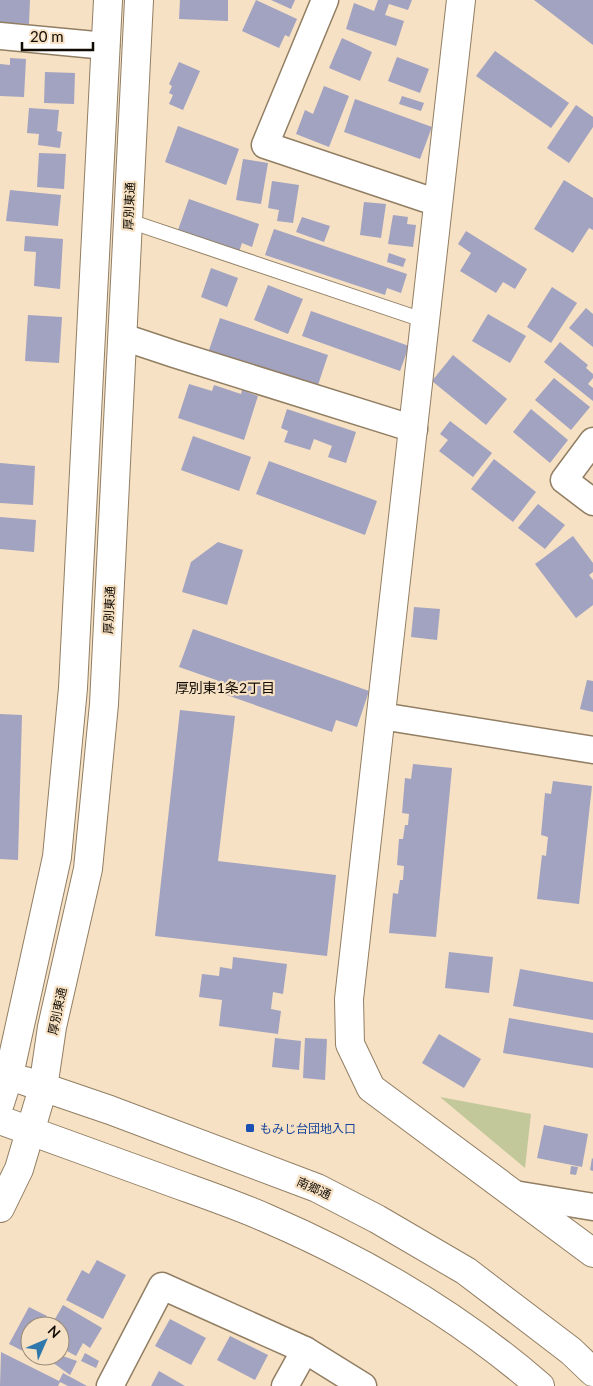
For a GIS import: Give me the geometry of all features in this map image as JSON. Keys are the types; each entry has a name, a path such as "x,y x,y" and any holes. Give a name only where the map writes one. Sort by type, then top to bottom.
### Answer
{"street":[{"path":"0,1103 4,1074 56,857 73,688 108,0"},
{"name":"厚別東通","path":"0,1208 19,1169 43,1088 52,1027 88,869 104,704 139,0"},
{"path":"325,0 265,145 438,203"},
{"path":"461,0 349,999 350,1044 370,1088 593,1253"},
{"path":"0,36 106,46"},
{"path":"123,336 174,354 414,429"},
{"path":"593,441 564,480 593,502"},
{"path":"381,716 593,750"},
{"name":"南郷通","path":"4,1074 110,1110 317,1188 377,1219 466,1270 571,1352 593,1372"},
{"path":"0,1120 265,1217 315,1240 379,1274 448,1316 540,1386"},
{"path":"514,1194 593,1207"},
{"path":"110,1386 162,1286 305,1350 363,1386"},
{"path":"285,1386 305,1350"}],"lane":[{"path":"128,221 426,321"}],"green space":[{"path":"440,1097 531,1114 525,1168"}],"building":[{"path":"0,0 30,0 29,24 0,23"},
{"path":"180,0 228,0 228,21 179,19"},
{"path":"256,0 297,19 289,37 285,35 279,48 242,31"},
{"path":"271,0 295,0 291,9"},
{"path":"378,0 412,0 408,10 389,4 385,15 404,21 396,46 346,29 354,3 374,11"},
{"path":"534,0 593,0 593,45"},
{"path":"342,38 372,52 360,81 329,68"},
{"path":"495,51 569,103 551,128 476,76"},
{"path":"397,57 429,69 420,93 388,81"},
{"path":"10,58 26,59 24,97 0,96 0,64 10,65"},
{"path":"179,62 200,71 183,110 169,104 173,95 169,93 172,86 169,84"},
{"path":"45,72 75,73 74,104 44,103"},
{"path":"324,86 349,96 329,147 296,134 305,110 313,114"},
{"path":"402,96 424,103 421,111 399,104"},
{"path":"355,99 432,127 420,159 344,132"},
{"path":"576,105 593,117 593,127 569,163 547,148"},
{"path":"29,108 59,110 57,131 62,132 60,148 38,145 39,134 27,133"},
{"path":"178,126 239,149 226,185 165,162"},
{"path":"39,153 66,154 64,189 37,187"},
{"path":"243,159 268,163 261,204 236,200"},
{"path":"564,180 593,198 593,230 589,228 573,253 534,229"},
{"path":"272,181 299,185 293,223 277,221 279,210 268,208"},
{"path":"10,190 61,195 58,226 6,221"},
{"path":"189,199 259,224 252,247 242,243 239,252 178,230"},
{"path":"364,202 386,204 381,238 360,235"},
{"path":"393,215 408,217 407,224 416,225 413,247 388,244"},
{"path":"302,217 330,226 324,242 296,232"},
{"path":"274,229 407,274 401,293 387,288 385,295 265,255"},
{"path":"466,231 527,269 515,289 503,282 496,293 460,271 471,253 458,244"},
{"path":"25,236 63,239 60,289 34,286 36,252 24,251"},
{"path":"389,253 406,259 403,267 387,262"},
{"path":"211,268 238,278 227,307 201,297"},
{"path":"268,285 303,299 288,334 254,320"},
{"path":"552,287 577,303 551,343 527,327"},
{"path":"586,308 593,314 593,347 569,328"},
{"path":"311,311 409,346 400,371 302,336"},
{"path":"488,314 526,336 510,363 472,341"},
{"path":"28,315 62,317 59,363 25,361"},
{"path":"220,318 328,355 316,391 208,353"},
{"path":"560,342 588,365 586,368 593,374 593,378 588,384 593,388 593,401 544,362"},
{"path":"453,355 507,399 486,425 432,381"},
{"path":"554,378 590,407 571,430 535,400"},
{"path":"189,384 212,391 214,385 241,394 242,390 258,396 244,440 178,418"},
{"path":"287,409 356,432 346,463 328,457 332,446 314,439 310,450 284,442 288,431 281,428"},
{"path":"531,409 568,440 550,463 513,432"},
{"path":"450,421 492,453 473,477 439,451 448,440 440,434"},
{"path":"193,436 251,457 239,491 181,470"},
{"path":"494,459 536,492 513,522 471,489"},
{"path":"269,461 377,501 365,535 256,494"},
{"path":"0,463 35,466 33,505 0,503"},
{"path":"538,504 565,525 545,549 518,528"},
{"path":"0,517 36,520 34,552 0,549"},
{"path":"573,536 593,563 593,572 589,575 593,580 593,605 576,618 535,564"},
{"path":"218,542 243,550 227,605 182,592 191,562"},
{"path":"414,607 440,609 437,640 411,637"},
{"path":"193,629 369,691 357,727 336,720 332,732 215,691 219,681 179,667"},
{"path":"587,680 593,681 593,712 580,709"},
{"path":"180,710 235,716 218,861 336,875 327,956 155,936"},
{"path":"0,714 22,715 18,860 0,859"},
{"path":"413,764 452,768 436,937 389,933 393,893 398,894 400,880 403,880 404,866 397,865 399,839 403,839 405,825 408,825 409,814 402,813 405,778 411,779"},
{"path":"553,781 592,786 579,904 537,899 542,855 546,856 548,837 541,835 545,793 551,794"},
{"path":"449,952 493,957 489,993 445,988"},
{"path":"233,957 287,964 283,994 273,992 271,1009 281,1011 278,1034 219,1026 222,1000 199,997 202,974 219,976 220,967 232,969"},
{"path":"520,969 593,982 593,1020 513,1006"},
{"path":"509,1018 593,1033 593,1068 503,1053"},
{"path":"439,1034 481,1059 464,1088 422,1063"},
{"path":"275,1038 301,1041 299,1070 272,1067"},
{"path":"305,1038 327,1039 325,1080 303,1078"},
{"path":"544,1125 588,1134 582,1167 537,1158"},
{"path":"593,1159 593,1171 590,1170"},
{"path":"571,1166 578,1167 576,1175 570,1174"},
{"path":"97,1260 126,1275 103,1319 66,1300 82,1270 89,1274"},
{"path":"63,1305 102,1328 90,1348 83,1343 76,1356 70,1353 70,1316 57,1316"},
{"path":"29,1307 47,1316 24,1316"},
{"path":"170,1319 206,1338 191,1365 155,1346"},
{"path":"20,1324 20,1350 9,1344"},
{"path":"230,1336 268,1355 255,1380 217,1360"},
{"path":"1,1352 20,1362 20,1366 29,1366 59,1381 63,1373 87,1386 68,1386 60,1382 58,1386 0,1386"},
{"path":"85,1353 99,1361 96,1368 81,1361"},
{"path":"70,1359 77,1361 70,1375 58,1366 70,1366"},
{"path":"159,1371 185,1386 151,1386"}],"place":[{"name":"もみじ台団地入口","path":"250,1128"}],"district":[{"name":"厚別東1条2丁目","path":"225,687"}]}
